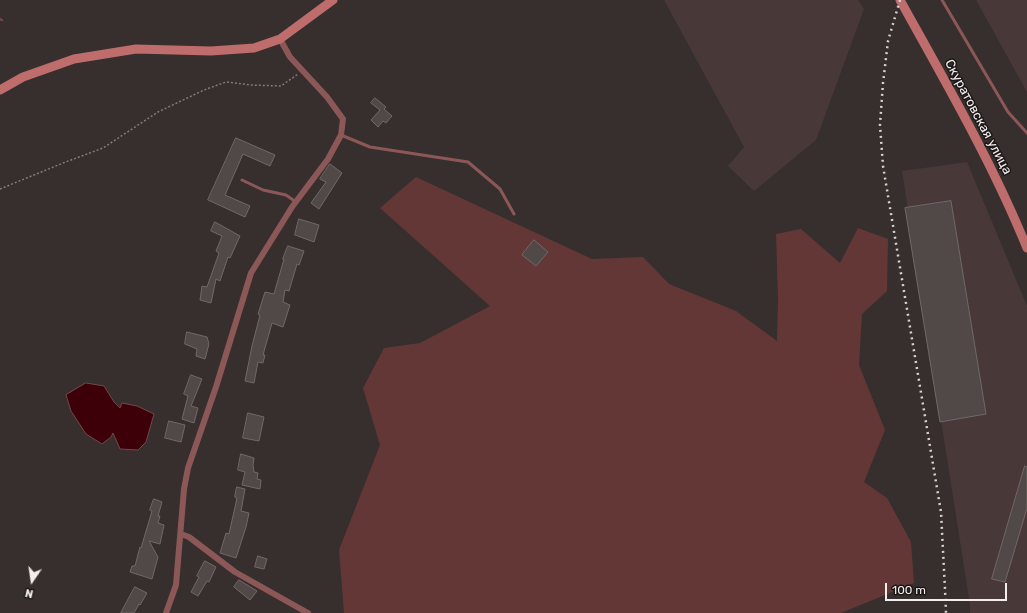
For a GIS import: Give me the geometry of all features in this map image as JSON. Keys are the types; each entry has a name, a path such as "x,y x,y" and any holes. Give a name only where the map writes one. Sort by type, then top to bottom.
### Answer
{"street":[{"path":"0,90 23,76 74,59 136,49 211,51 254,48 280,38 333,0"},
{"name":"Скуратовская улица","path":"900,0 980,147 1002,190 1027,248"},
{"path":"166,613 176,585 184,489 188,468 216,387 251,273 296,202 328,159 342,136 343,119 327,97 290,57 280,38"},
{"path":"181,534 189,537 235,572 308,613"}],"lane":[{"path":"942,0 1008,112 1027,133"},
{"path":"342,136 370,147 468,162 500,189 514,214"},
{"path":"242,180 263,190 286,196 296,202"}],"path":[{"path":"0,189 103,148 158,112 204,90 226,82 281,86 303,71"}],"shaded area":[{"path":"664,0 858,0 864,9 816,140 754,191 728,166 744,147"},
{"path":"976,0 1027,0 1027,92"},
{"path":"967,162 1027,306 1027,613 970,613 970,605 902,171"},
{"path":"416,177 592,259 643,257 669,284 736,311 777,341 778,300 776,234 801,229 840,263 858,228 888,239 887,291 862,314 859,365 885,430 864,482 887,498 911,542 914,583 841,613 344,613 339,550 380,445 363,388 384,348 420,343 490,306 380,208"},
{"path":"86,383 104,386 114,402 120,408 122,403 137,406 154,414 146,442 138,450 120,449 113,433 111,437 102,444 86,434 71,411 66,395"}],"building":[{"path":"375,98 386,107 384,109 392,116 386,123 383,121 378,127 371,120 380,110 371,103"},
{"path":"236,138 275,155 270,166 243,154 225,195 250,206 245,217 208,200"},
{"path":"330,164 342,173 319,209 311,203 326,182 320,179"},
{"path":"951,201 986,414 940,422 905,208"},
{"path":"299,219 319,225 314,242 295,235"},
{"path":"215,222 240,236 230,258 228,257 220,281 216,279 211,303 200,300 202,286 207,287 219,253 216,251 222,236 211,231"},
{"path":"534,240 548,252 536,266 522,255"},
{"path":"288,246 304,251 299,265 297,264 289,291 285,290 283,302 290,305 283,327 272,323 263,355 265,355 263,363 258,362 254,383 245,381 260,315 258,314 265,292 274,294"},
{"path":"187,332 207,337 209,344 205,359 196,356 197,349 185,344"},
{"path":"191,375 202,379 191,406 198,408 194,423 182,419 188,396 184,394"},
{"path":"248,413 264,417 259,441 243,438"},
{"path":"169,421 185,425 181,442 165,438"},
{"path":"241,454 254,458 254,472 258,473 257,479 261,480 260,489 242,485 245,472 238,470"},
{"path":"1025,466 1027,467 1027,508 1005,582 992,579"},
{"path":"237,487 245,489 241,511 249,513 236,558 220,553 226,533 229,534 237,498 235,497"},
{"path":"154,499 162,502 158,516 160,516 158,523 164,525 160,544 149,541 158,557 152,579 130,572 132,566 135,566 140,547 141,548"},
{"path":"258,556 267,559 264,569 255,567"},
{"path":"205,561 216,567 209,582 207,581 198,596 191,592"},
{"path":"239,580 257,591 250,600 234,587"},
{"path":"135,587 147,593 134,613 121,613"}],"railway":[{"path":"900,0 888,41 883,83 880,125 883,166 941,512 946,613"}]}
